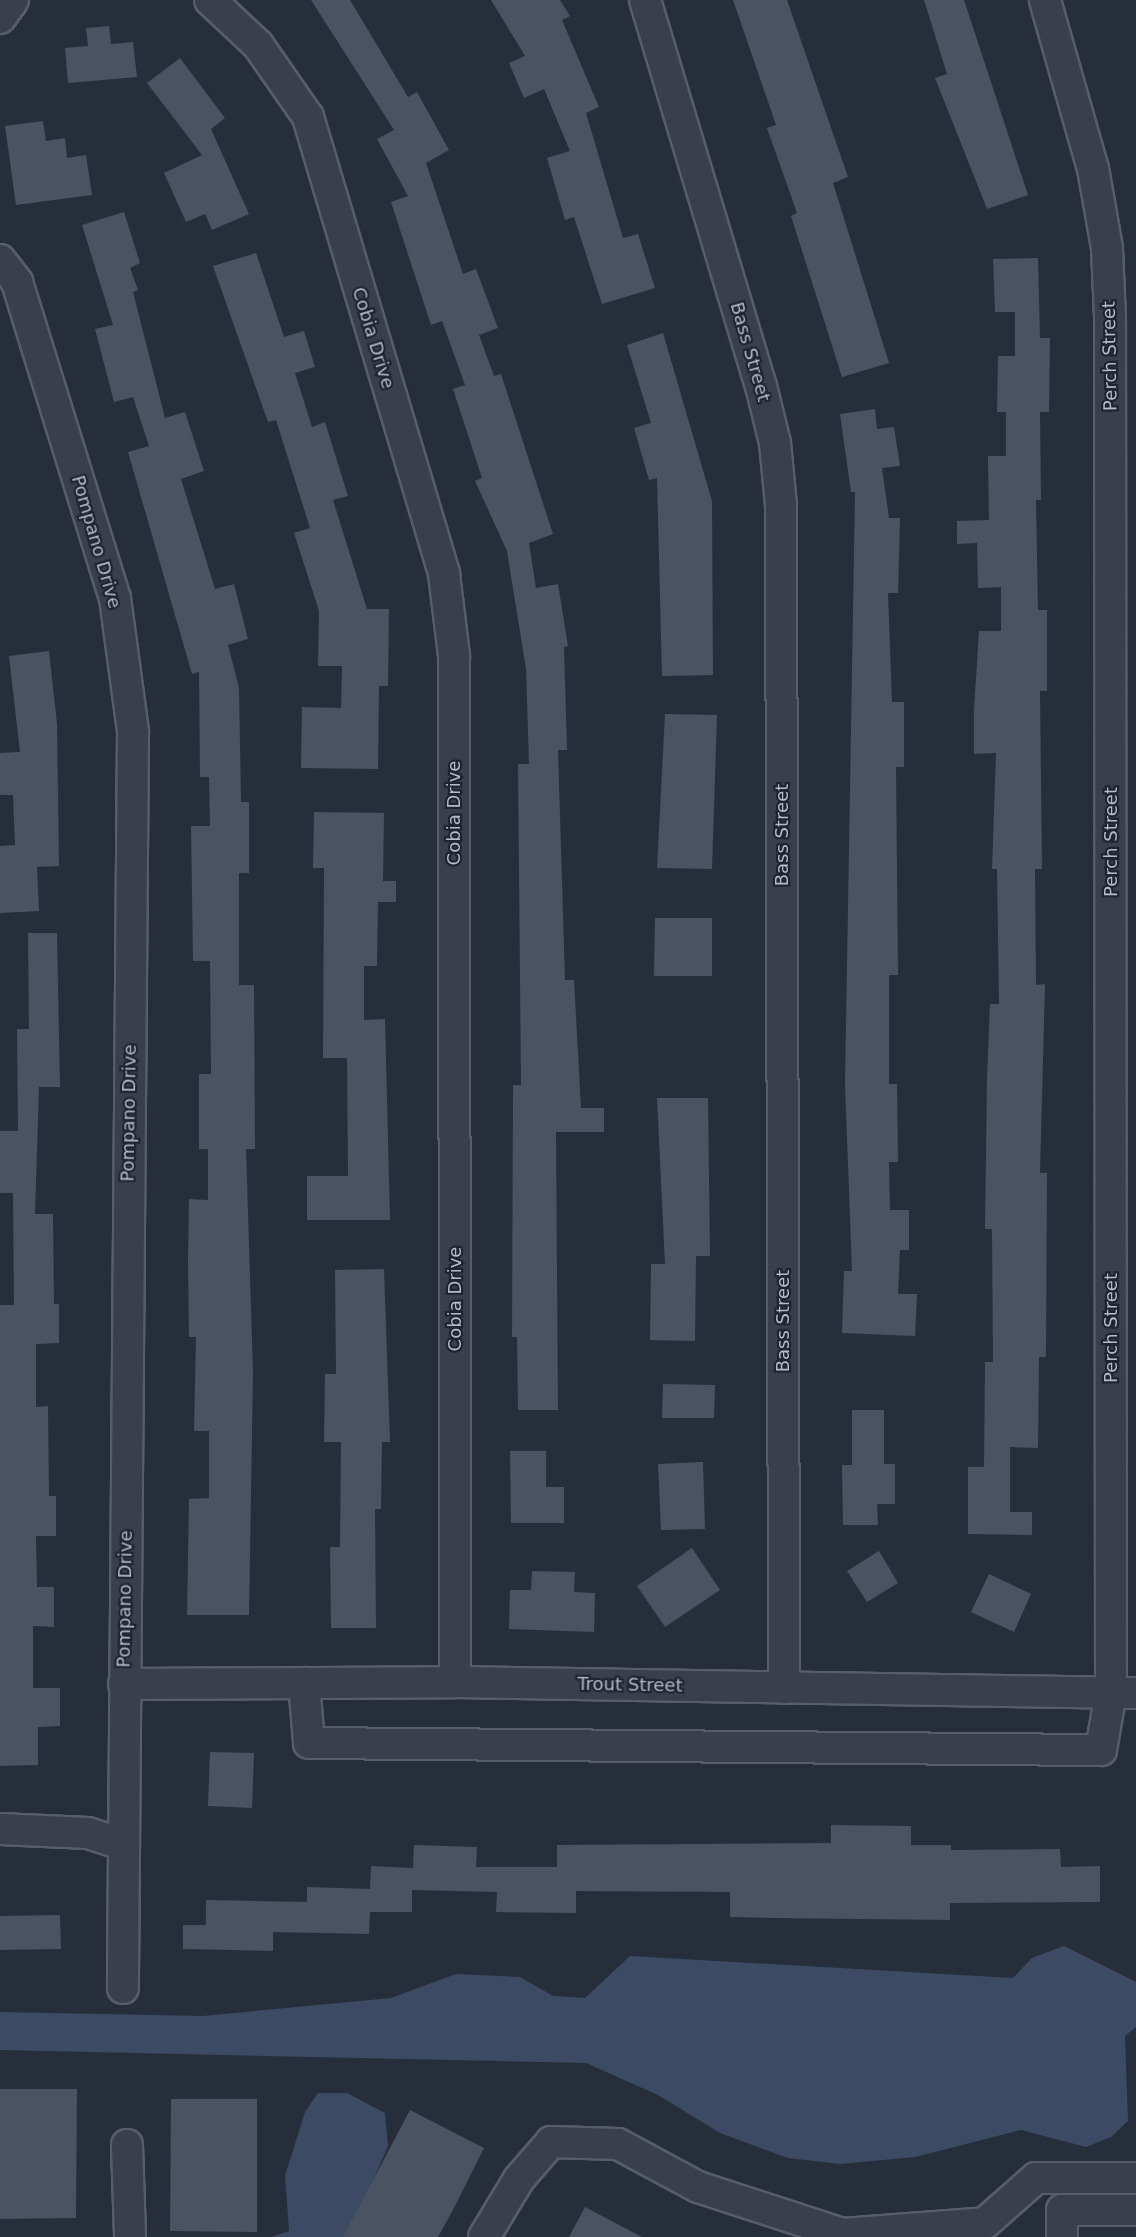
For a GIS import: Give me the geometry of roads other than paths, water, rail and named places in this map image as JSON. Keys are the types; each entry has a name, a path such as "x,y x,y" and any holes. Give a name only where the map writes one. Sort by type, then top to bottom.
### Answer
{"street":[{"path":"0,18 13,0"},
{"name":"Cobia Drive","path":"210,0 258,45 308,117 444,574 454,655 455,1682"},
{"name":"Bass Street","path":"645,0 761,386 775,443 781,505 784,1688"},
{"name":"Perch Street","path":"304,1683 309,1743 1101,1750 1123,1693 1110,317 1107,248 1093,170 1045,0"},
{"name":"Pompano Drive","path":"0,260 17,282 115,598 133,731 123,1988"},
{"name":"Trout Street","path":"124,1684 455,1682 1123,1693"},
{"path":"0,1829 88,1833 124,1845"},
{"path":"484,2237 519,2179 551,2142 618,2144 698,2187 843,2234 985,2230 1036,2178 1136,2178"},
{"path":"128,2145 130,2237"},
{"path":"1062,2224 1136,2210"}],"water":[{"path":"1064,1946 1136,1982 1136,2027 1125,2036 1128,2121 1111,2137 1086,2147 1021,2130 915,2157 840,2164 788,2158 720,2133 658,2095 586,2063 0,2050 0,2012 203,2016 391,1998 456,1974 520,1977 553,1996 585,1998 630,1956 1013,1978 1032,1958"},
{"path":"318,2093 347,2093 385,2113 388,2146 348,2237 271,2237 289,2231 285,2176 305,2112"}]}
